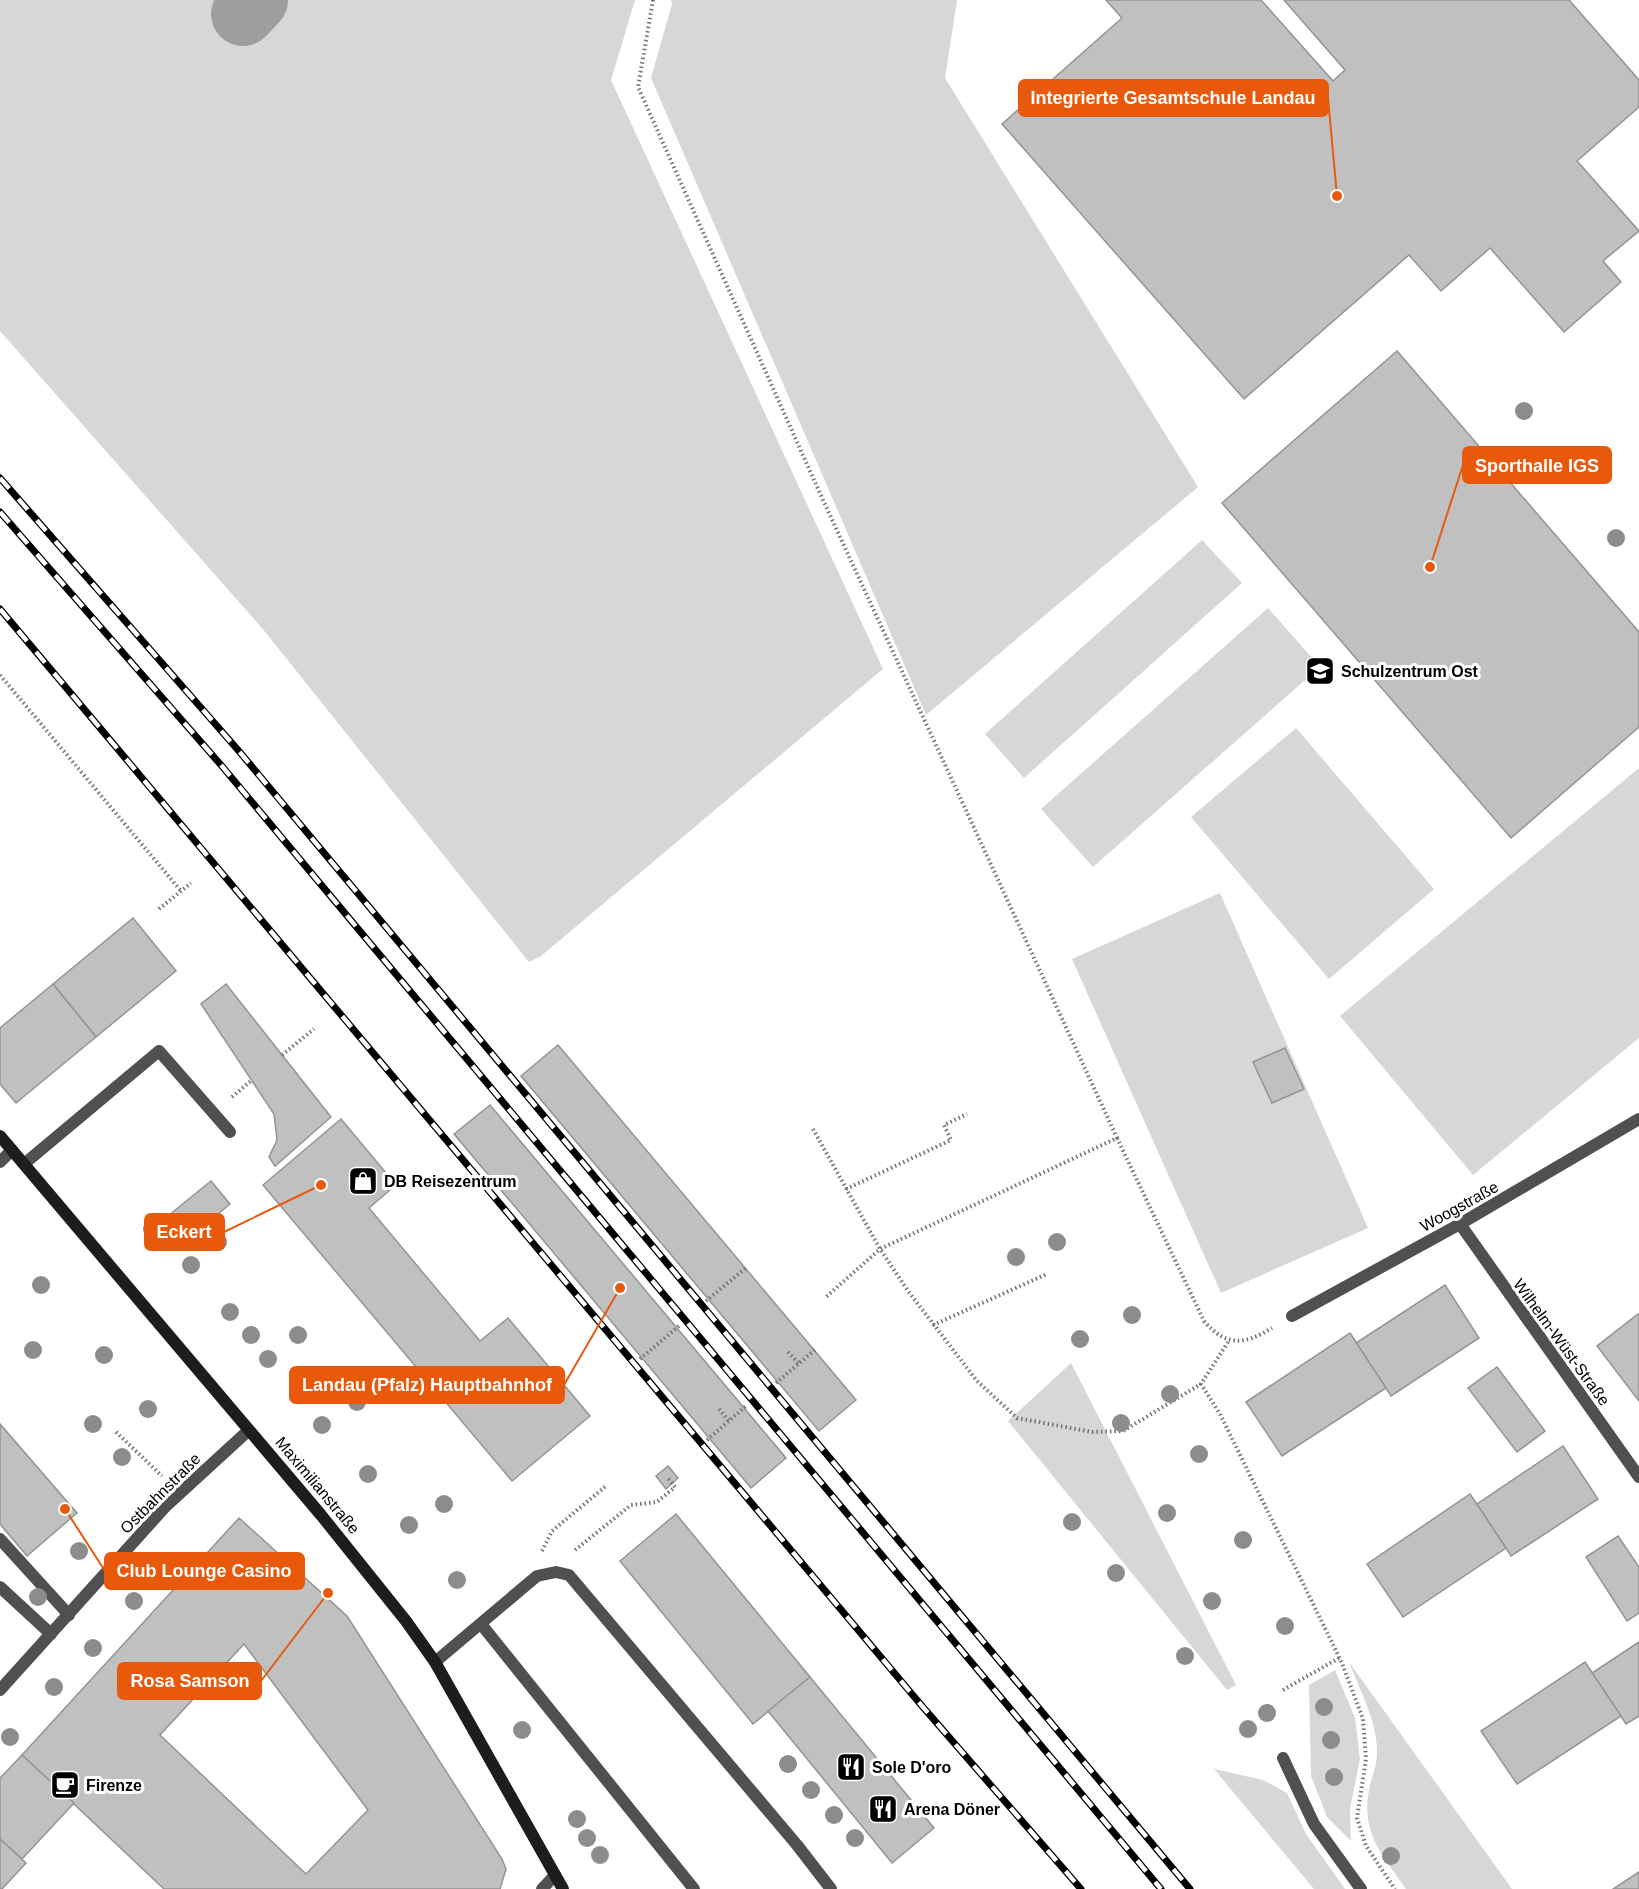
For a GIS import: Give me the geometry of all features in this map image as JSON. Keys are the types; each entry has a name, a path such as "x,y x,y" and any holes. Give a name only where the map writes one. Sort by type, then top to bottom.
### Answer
{"street":[{"path":"24,1164 159,1051 230,1132"},
{"name":"Woogstraße","path":"1292,1316 1460,1224 1639,1119"},
{"name":"Maximilianstraße","path":"0,1136 380,1586 435,1662 563,1889"},
{"path":"0,1162 12,1150"},
{"name":"Wilhelm-Wüst-Straße","path":"1460,1224 1639,1477"},
{"name":"Ostbahnstraße","path":"0,1690 180,1493 249,1430"},
{"path":"0,1539 69,1615"},
{"path":"435,1662 537,1576 546,1573 569,1575 797,1845 831,1889"},
{"path":"0,1587 51,1634"},
{"path":"481,1624 693,1889"},
{"path":"1283,1758 1314,1824 1361,1889"},
{"path":"542,1889 555,1875"}],"path":[{"path":"653,0 638,87 823,500 1117,1138 1204,1321 1214,1333 1228,1341 1246,1340 1263,1334 1292,1316"},
{"path":"0,675 182,891"},
{"path":"159,909 191,883"},
{"path":"282,1055 314,1029"},
{"path":"846,1189 951,1140 944,1125 967,1114"},
{"path":"813,1129 880,1249 977,1381 1017,1418 1092,1432 1123,1431 1201,1384 1228,1341"},
{"path":"825,1298 880,1249 1117,1138"},
{"path":"706,1300 747,1267"},
{"path":"933,1324 1047,1274"},
{"path":"640,1359 679,1326"},
{"path":"776,1383 816,1349"},
{"path":"788,1352 799,1364"},
{"path":"1201,1384 1220,1414 1339,1658 1363,1719 1366,1759 1357,1818 1366,1846 1395,1889"},
{"path":"707,1440 746,1406"},
{"path":"719,1409 729,1421"},
{"path":"116,1432 180,1493"},
{"path":"546,1573 631,1505 657,1502 675,1487 667,1477"},
{"path":"552,1531 606,1486"},
{"path":"1283,1690 1339,1658"}],"shaded area":[{"path":"0,0 635,0 611,80 883,669 541,956 529,962 262,628 0,331"},
{"path":"671,0 957,0 945,78 1198,487 926,715 651,78 672,4"},
{"path":"1202,540 1242,583 1024,778 985,734"},
{"path":"1268,608 1320,667 1093,867 1041,809"},
{"path":"1296,728 1434,889 1329,979 1191,817"},
{"path":"1639,768 1639,1038 1473,1175 1340,1016"},
{"path":"1220,893 1368,1228 1221,1293 1072,959"},
{"path":"1071,1363 1236,1685 1227,1690 1008,1421"},
{"path":"1349,1662 1512,1889 1406,1889 1382,1855 1371,1832 1367,1806 1377,1758 1377,1742 1368,1707"},
{"path":"1335,1670 1355,1718 1360,1759 1350,1809 1351,1841 1327,1817 1311,1776 1309,1685"},
{"path":"1214,1769 1263,1780 1287,1793 1306,1834 1345,1889 1314,1889"}],"building":[{"path":"1106,0 1261,0 1333,81 1345,70 1284,0 1569,0 1639,80 1639,107 1577,161 1639,231 1603,261 1621,282 1564,332 1490,248 1441,291 1409,255 1244,399 1002,124 1122,18"},
{"path":"1397,351 1639,632 1639,727 1511,838 1222,503"},
{"path":"133,918 176,971 96,1037 53,984"},
{"path":"53,984 96,1037 16,1103 0,1084 0,1028"},
{"path":"226,984 331,1117 275,1166 269,1157 277,1140 274,1114 201,1004"},
{"path":"558,1045 856,1400 819,1431 521,1076"},
{"path":"1285,1048 1304,1089 1272,1103 1253,1062"},
{"path":"490,1105 786,1458 751,1488 454,1134"},
{"path":"341,1119 396,1185 369,1208 480,1341 508,1318 590,1416 512,1481 263,1185"},
{"path":"211,1181 230,1204 189,1238 169,1215"},
{"path":"1445,1285 1479,1338 1391,1396 1356,1343"},
{"path":"1639,1315 1639,1401 1597,1346"},
{"path":"1350,1333 1386,1388 1282,1456 1246,1402"},
{"path":"1497,1367 1545,1431 1517,1452 1468,1388"},
{"path":"0,1424 77,1513 27,1556 0,1524"},
{"path":"1563,1446 1598,1499 1511,1556 1477,1504"},
{"path":"668,1466 678,1478 666,1489 656,1476"},
{"path":"1470,1494 1506,1548 1403,1617 1367,1564"},
{"path":"676,1514 810,1677 753,1724 620,1561"},
{"path":"239,1518 347,1616 502,1859 506,1869 500,1889 164,1889 22,1755","holes":["244,1644 368,1810 306,1874 160,1735"]},
{"path":"1618,1536 1639,1567 1639,1613 1627,1621 1586,1557"},
{"path":"1639,1642 1639,1716 1626,1724 1592,1673"},
{"path":"1585,1662 1621,1716 1517,1784 1481,1731"},
{"path":"810,1677 934,1828 892,1863 768,1711"},
{"path":"22,1755 74,1803 22,1859 0,1839 0,1778"},
{"path":"0,1839 26,1863 2,1889 0,1889"},
{"path":"1639,1872 1639,1889 1613,1889"}],"waterway":[{"path":"243,14 256,0"}],"railway":[{"path":"0,478 238,750 1190,1889"},
{"path":"0,512 221,765 1161,1889"},
{"path":"0,609 922,1706 1081,1889"}],"place":[{"name":"Integrierte Gesamtschule Landau","path":"1337,196"},
{"name":"Sporthalle IGS","path":"1430,567"},
{"name":"Schulzentrum Ost","path":"1320,671"},
{"name":"DB Reisezentrum","path":"363,1181"},
{"name":"Eckert","path":"321,1185"},
{"name":"Landau (Pfalz) Hauptbahnhof","path":"620,1288"},
{"name":"Club Lounge Casino","path":"65,1509"},
{"name":"Rosa Samson","path":"328,1593"},
{"name":"Sole D'oro","path":"851,1767"},
{"name":"Firenze","path":"65,1785"},
{"name":"Arena Döner","path":"883,1809"}]}
